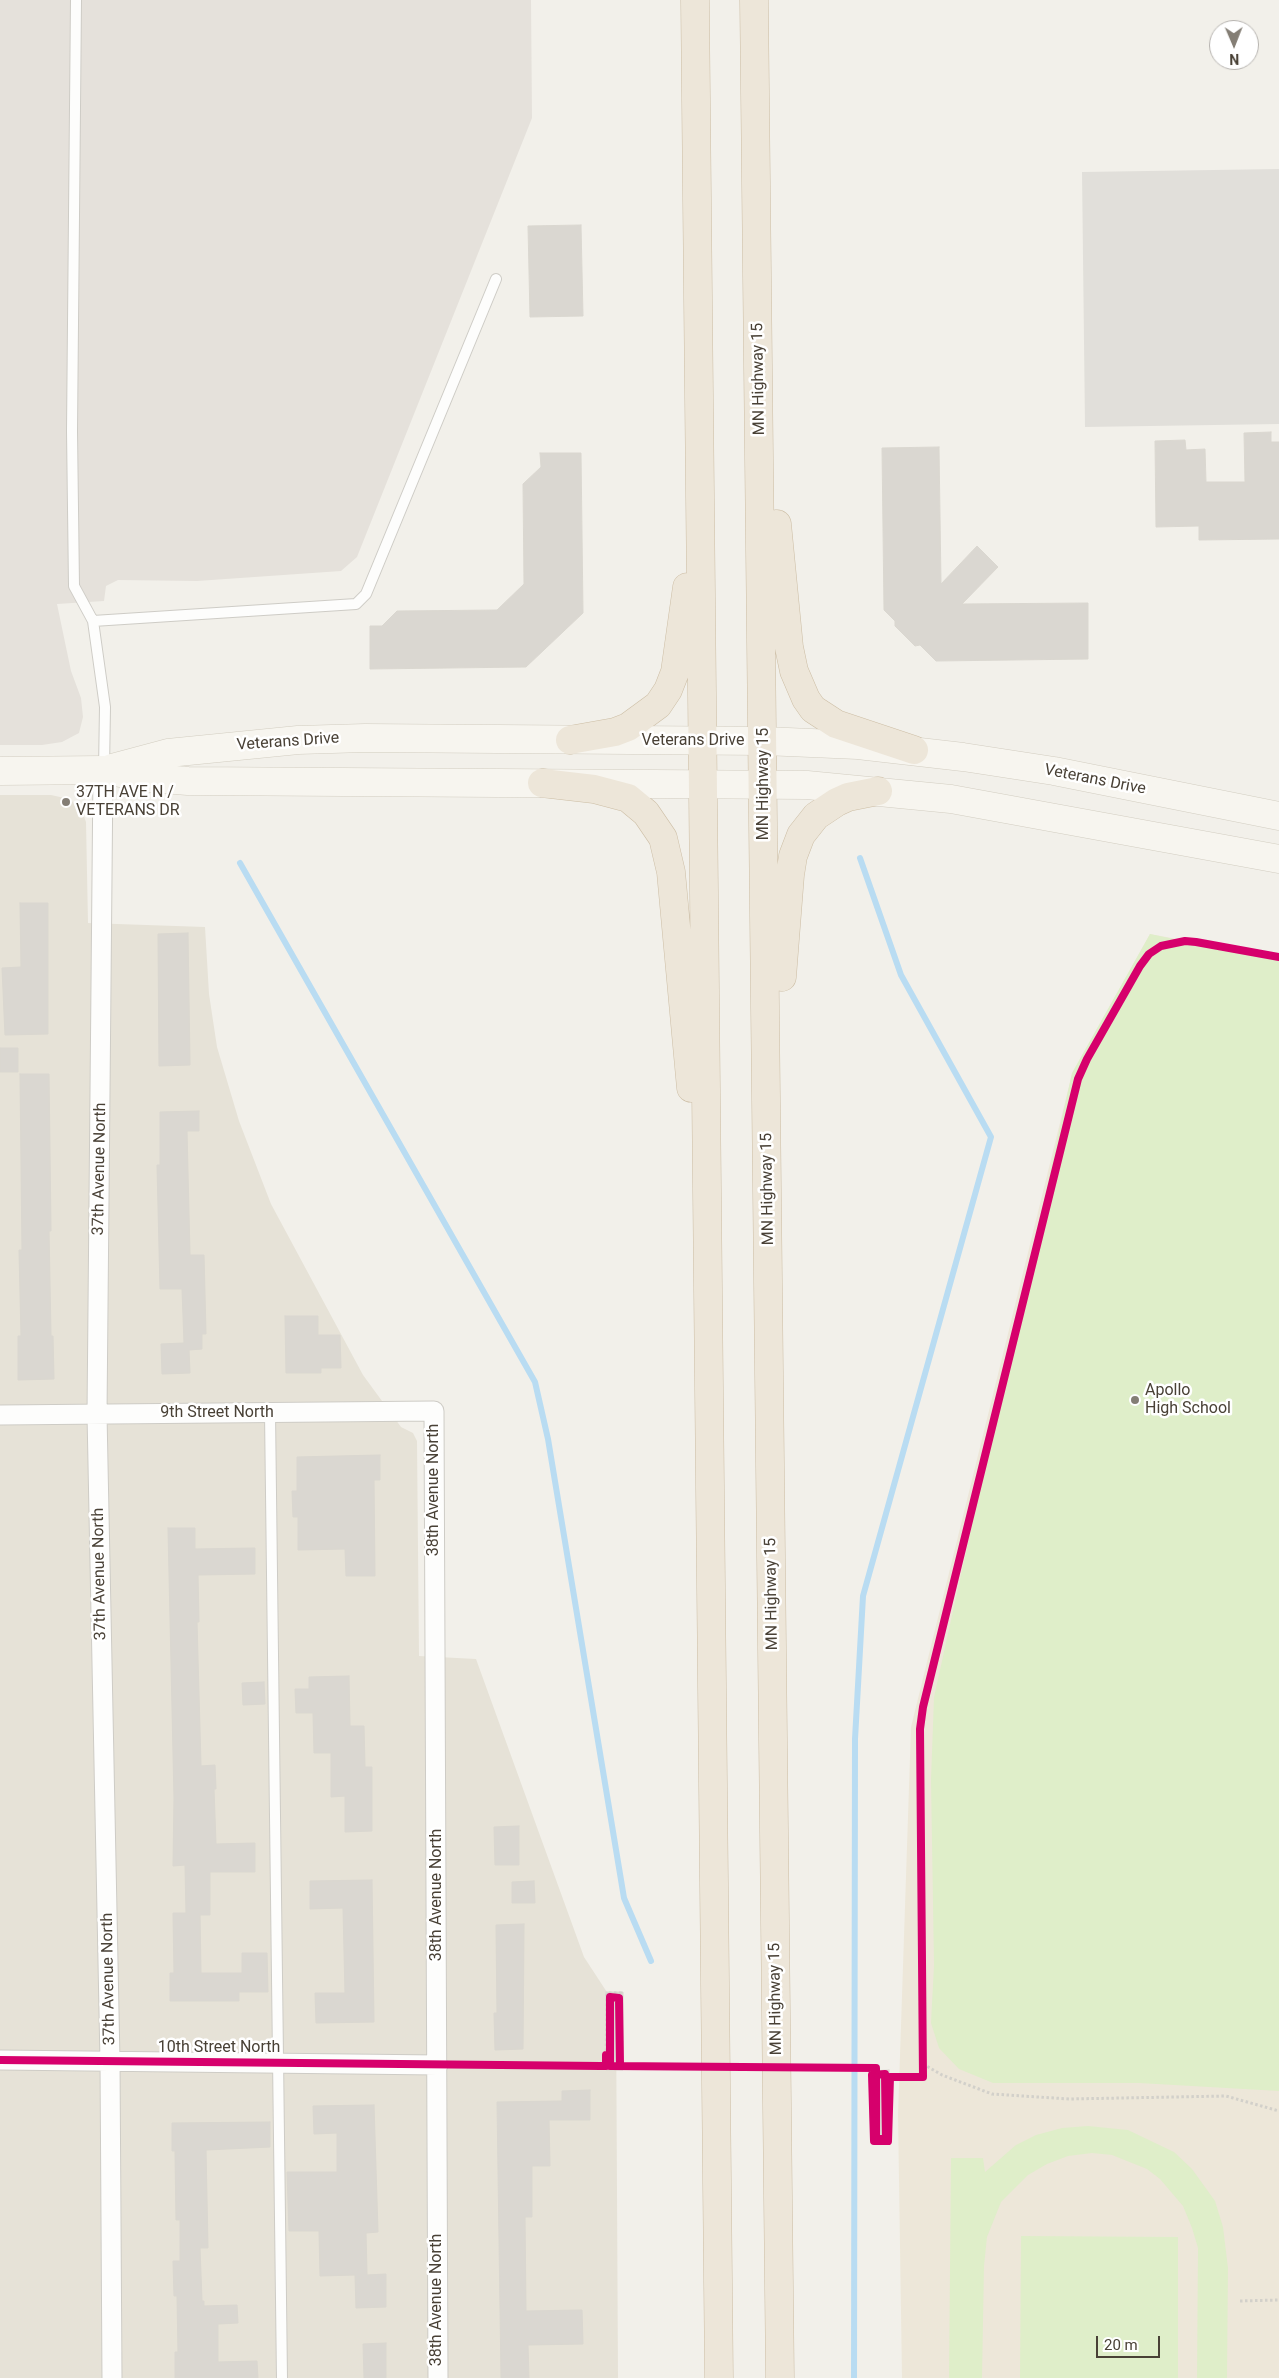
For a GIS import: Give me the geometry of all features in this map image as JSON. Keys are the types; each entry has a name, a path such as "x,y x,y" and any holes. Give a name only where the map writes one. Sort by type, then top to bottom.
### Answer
{"highway":[{"path":"695,0 704,742 719,2378"},
{"name":"MN Highway 15","path":"754,0 764,741 780,2378"},
{"path":"758,352 790,647 799,686 813,709 836,724 914,750"},
{"path":"570,740 615,732 628,726 658,705 668,690 680,649 701,476"},
{"path":"542,783 594,789 628,798 646,813 663,838 671,872 708,1247"},
{"path":"768,1185 786,915 793,856 802,835 816,816 848,797 878,791"}],"main road":[{"name":"Veterans Drive","path":"104,770 168,753 298,740 365,738 764,741 858,745 914,750 1054,772 1279,816"},
{"name":"Veterans Drive","path":"0,771 104,770 149,778 188,780 764,783 878,791 1007,808 1279,859"}],"street":[{"name":"37th Avenue North","path":"104,770 97,1414 110,2061 112,2378"},
{"name":"9th Street North","path":"0,1415 434,1411"},
{"name":"38th Avenue North","path":"434,1411 438,2378"},
{"name":"10th Street North","path":"0,2060 438,2065"}],"lane":[{"path":"76,0 72,431 74,586 93,621 105,707 104,770"},
{"path":"93,621 356,604 366,594 496,278"},
{"path":"270,1413 282,2378"}],"path":[{"path":"438,2065 606,2066 607,1993 621,1993 622,2064 619,1998 610,1997 610,2066 876,2068 876,2076 876,2139 886,2139 885,2074 879,2074 872,2075 874,2142 888,2141 890,2077 923,2077 923,2054"},
{"path":"923,2064 942,2075 992,2094 1069,2099 1226,2096 1279,2111"},
{"path":"1240,2301 1279,2300"}],"shaded area":[{"path":"0,0 531,0 532,118 357,557 341,571 197,581 118,580 106,586 104,601 57,604 71,671 81,698 83,717 79,733 62,742 42,745 0,745"},
{"path":"1279,169 1279,424 1085,427 1082,172"},
{"path":"0,795 51,795 69,799 81,808 86,822 88,923 205,927 209,994 217,1047 239,1121 271,1204 363,1375 401,1427 413,1433 417,1441 419,1656 476,1659 584,1957 616,2006 618,2378 0,2378"},
{"name":"Apollo High School","path":"1150,934 1279,958 1279,2378 902,2378 898,2115 911,1727 1072,1074"}],"green space":[{"name":"Apollo High School","path":"1150,934 1279,961 1279,2091 1139,2083 993,2083 959,2069 939,2048 931,2023 934,1965 931,1780 934,1697 1072,1073"},
{"path":"1088,2126 1128,2130 1174,2152 1192,2169 1215,2201 1223,2227 1228,2268 1227,2378 1197,2378 1198,2248 1183,2206 1160,2179 1147,2169 1112,2155 1092,2153 1068,2156 1047,2164 1028,2175 1001,2202 987,2237 984,2266 982,2378 949,2378 951,2158 983,2158 985,2172 1016,2145 1036,2135 1062,2128"},
{"path":"1021,2236 1178,2237 1178,2378 1020,2378"}],"building":[{"path":"581,225 583,316 530,317 528,226"},
{"path":"1271,432 1271,442 1279,442 1279,539 1199,540 1199,526 1156,527 1155,441 1185,440 1186,450 1205,449 1206,482 1245,482 1244,433"},
{"path":"939,447 941,584 977,546 998,567 962,604 1088,603 1088,659 936,661 920,645 915,646 895,626 895,621 884,610 882,448"},
{"path":"540,453 581,453 583,613 526,667 370,669 370,626 382,626 397,611 497,610 524,584 523,484 541,467"},
{"path":"20,903 48,903 48,1034 5,1035 2,968 21,967"},
{"path":"188,933 190,1065 159,1066 158,934"},
{"path":"0,1048 18,1048 18,1072 0,1072"},
{"path":"20,1074 49,1074 51,1231 49,1231 51,1336 53,1336 54,1379 18,1380 18,1336 21,1336 19,1250 22,1250"},
{"path":"199,1111 199,1131 187,1131 190,1255 204,1255 206,1334 202,1334 202,1349 189,1350 190,1373 162,1374 161,1344 184,1343 182,1289 160,1289 157,1165 160,1165 160,1112"},
{"path":"285,1316 318,1316 318,1335 340,1335 341,1368 321,1368 321,1373 286,1373"},
{"path":"380,1455 380,1480 374,1480 375,1576 346,1576 345,1549 298,1550 298,1517 293,1517 292,1491 297,1491 297,1457"},
{"path":"168,1528 195,1528 195,1549 255,1548 255,1574 198,1575 199,1622 197,1622 201,1766 215,1765 216,1844 255,1843 255,1872 210,1872 210,1915 200,1915 201,1973 242,1973 242,1953 267,1953 268,1992 239,1992 239,2001 170,2001 170,1973 174,1973 173,1913 186,1913 185,1865 173,1866 174,1798"},
{"path":"349,1676 350,1726 364,1726 365,1767 372,1767 372,1831 345,1832 345,1796 331,1797 331,1753 314,1753 313,1713 296,1713 295,1689 309,1689 309,1677"},
{"path":"264,1682 265,1704 243,1705 242,1683"},
{"path":"519,1826 519,1865 495,1865 494,1827"},
{"path":"372,1880 374,2022 316,2023 315,1993 345,1993 343,1908 310,1909 310,1881"},
{"path":"534,1881 535,1903 512,1903 512,1882"},
{"path":"524,1924 523,2049 495,2050 494,2013 497,2013 496,1925"},
{"path":"606,1992 623,1992 623,2070 606,2070"},
{"path":"889,2070 891,2142 871,2143 869,2071"},
{"path":"590,2090 590,2120 549,2120 550,2166 532,2166 532,2217 525,2217 526,2311 582,2310 583,2344 528,2345 529,2378 501,2378 497,2102 562,2101 562,2091"},
{"path":"374,2105 378,2232 366,2233 367,2275 386,2274 386,2307 356,2308 355,2275 320,2276 319,2231 289,2231 287,2172 337,2172 337,2133 314,2134 313,2106"},
{"path":"270,2122 270,2147 206,2150 208,2248 200,2248 202,2301 204,2301 204,2306 237,2305 238,2323 218,2324 218,2362 257,2361 258,2378 175,2378 175,2352 178,2352 177,2296 174,2296 173,2261 180,2261 180,2220 176,2220 175,2151 172,2151 172,2123"},
{"path":"386,2343 386,2378 364,2378 363,2344"}],"waterway":[{"path":"854,2378 855,1739 863,1596 991,1137 901,975 860,858"},
{"path":"240,863 535,1382 548,1439 624,1898 651,1961"}],"cycle path":[{"path":"620,2064 619,1998 610,1997 610,2066 876,2068 876,2139 886,2139 885,2074 872,2075 874,2141 888,2141 890,2077 923,2077 920,1729 923,1707 1078,1079 1087,1059 1140,966 1149,954 1161,946 1185,941 1196,942 1279,957"},
{"path":"0,2060 606,2066 606,2055"}],"place":[{"name":"37TH AVE N / VETERANS DR","path":"66,802"},
{"name":"Apollo High School","path":"1135,1400"}]}
